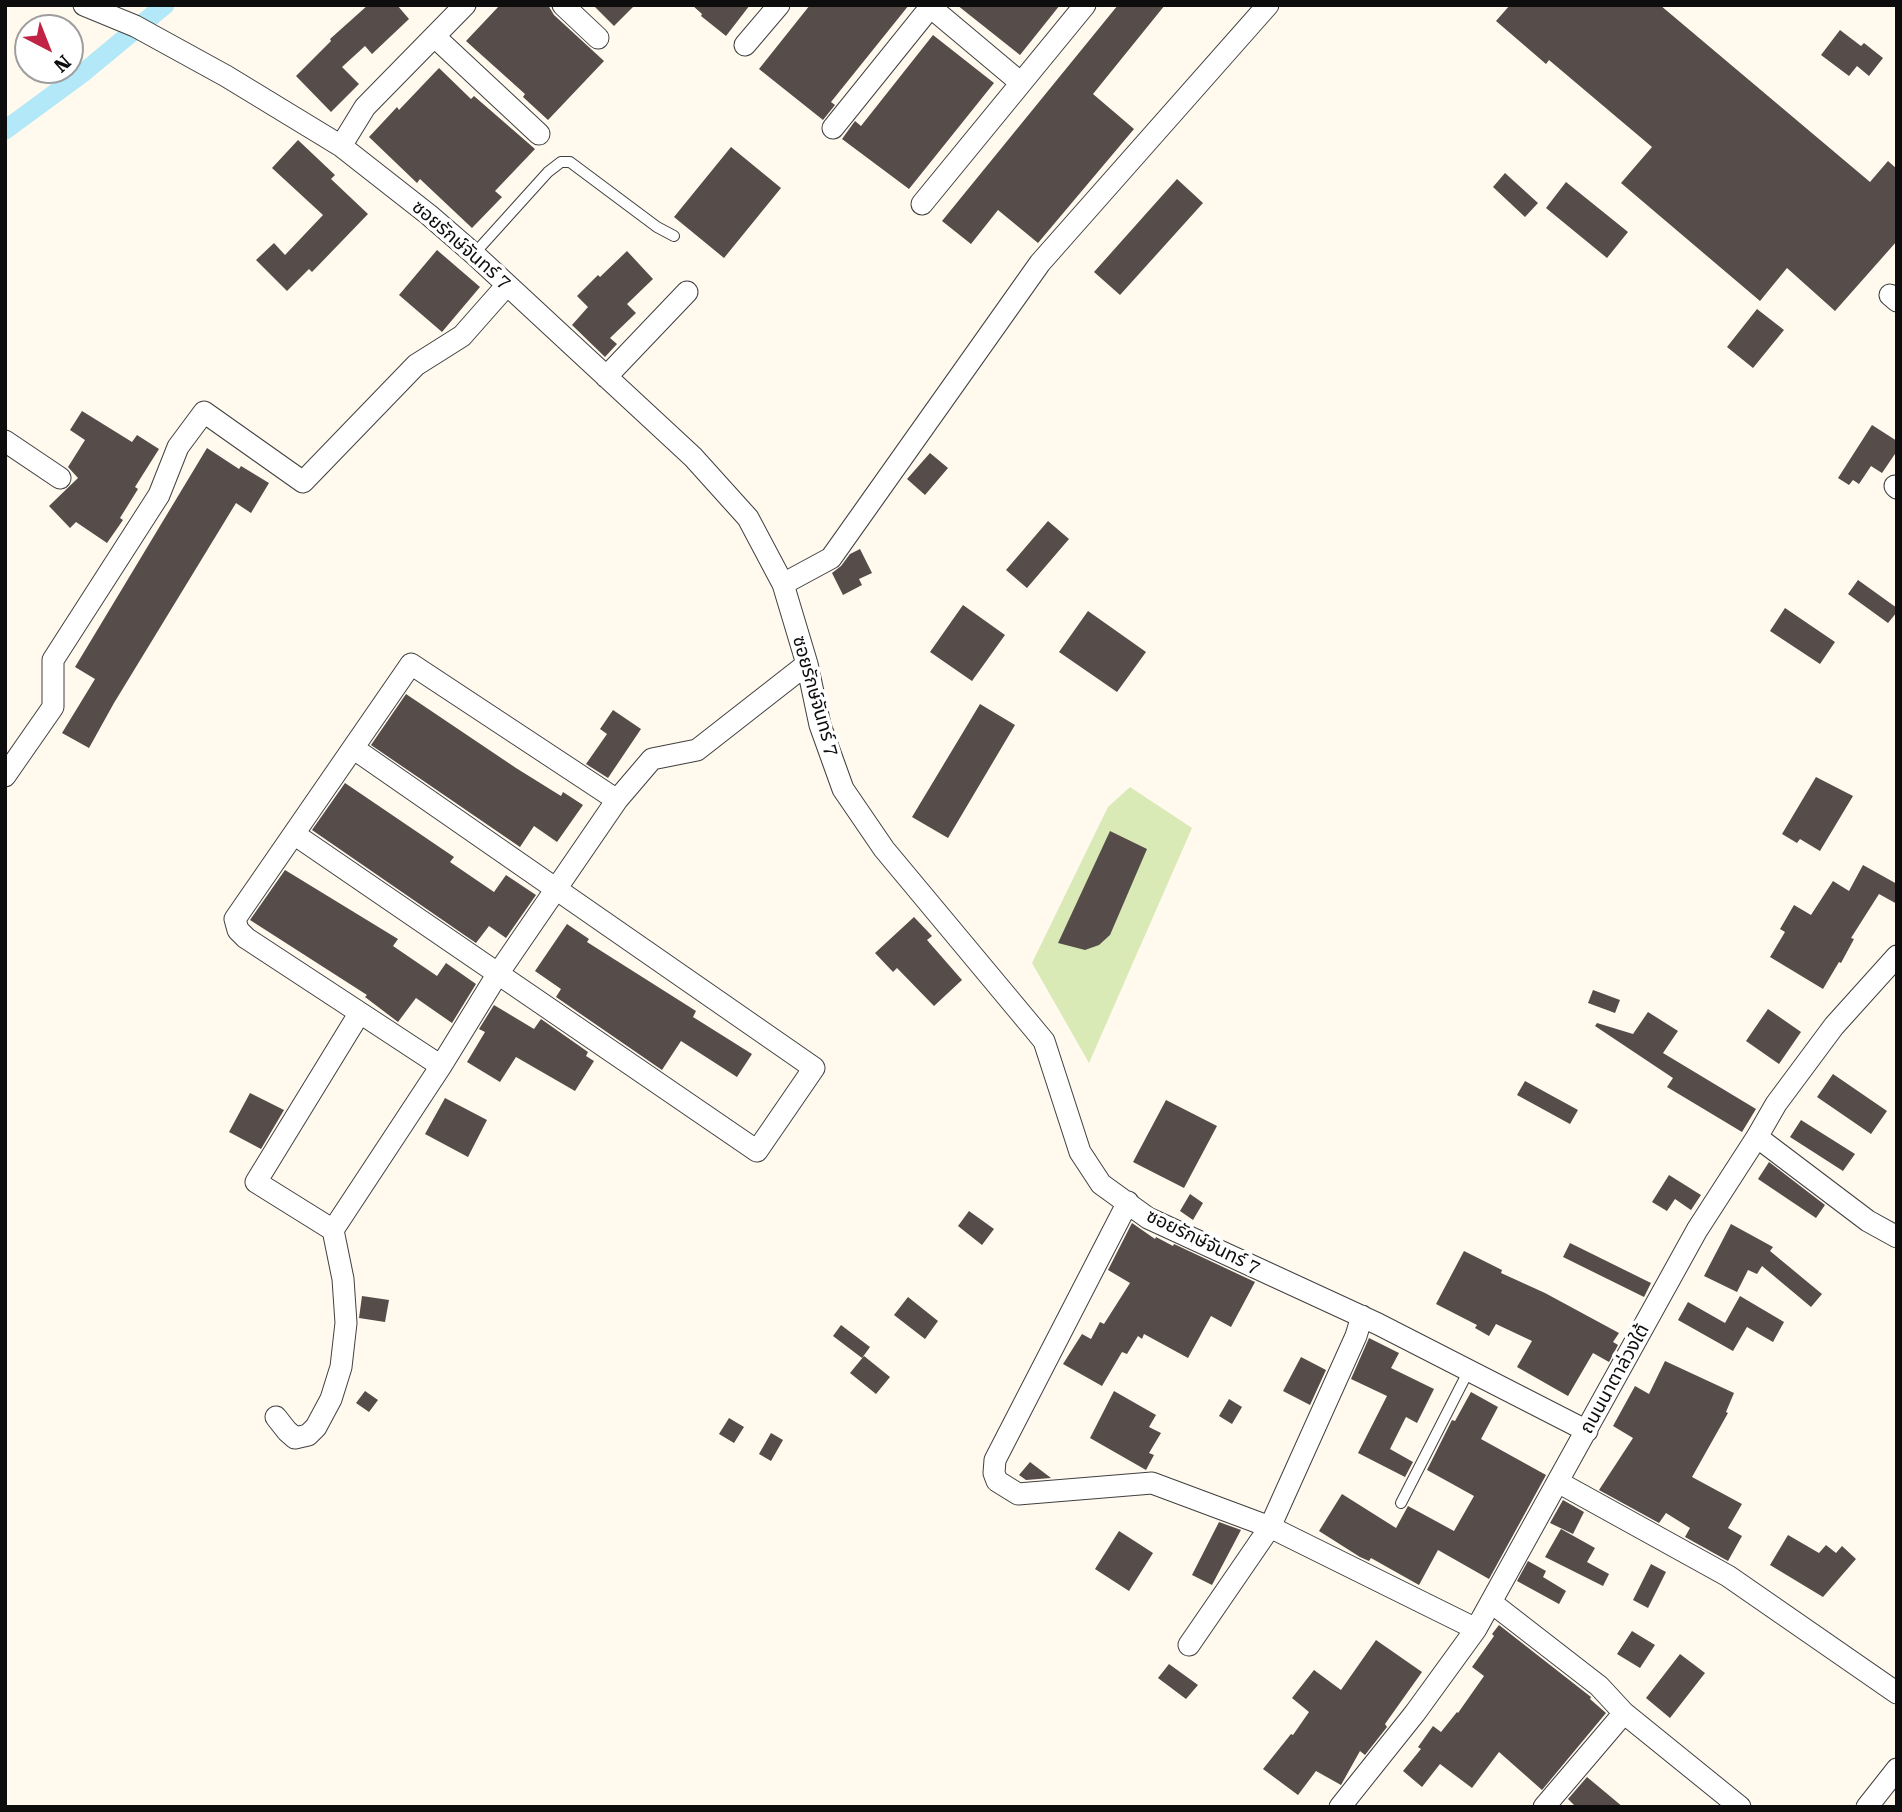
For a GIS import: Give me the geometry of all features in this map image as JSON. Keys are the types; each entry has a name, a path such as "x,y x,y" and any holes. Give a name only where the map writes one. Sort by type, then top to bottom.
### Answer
{"street":[{"name":"ซอยรักษ์จันทร์ 7","path":"85,5 135,26 226,75 341,146 474,254 693,457 748,518 783,584 807,664 820,725 843,789 884,849 1044,1041 1080,1152 1101,1184 1148,1218 1362,1317 1587,1431"},
{"path":"341,146 365,107 466,5"},
{"path":"563,5 598,38"},
{"path":"745,45 779,5"},
{"path":"922,204 1085,5"},
{"path":"783,584 831,558 1040,263 1268,5"},
{"path":"833,128 930,6 1021,83"},
{"path":"435,37 539,134"},
{"path":"5,776 53,707 53,660 159,495 178,447 204,412 303,482 416,365 462,336 507,285"},
{"path":"606,377 687,292"},
{"path":"5,441 60,478"},
{"path":"441,1066 359,1014 238,930 235,919 411,664 617,800"},
{"path":"276,1417 295,1438 308,1435 316,1427 331,1399 341,1367 346,1323 343,1279 333,1230 498,975 617,800 652,759 697,750 807,664"},
{"path":"294,834 757,1151 814,1068 353,748"},
{"name":"ถนนนาตาล่วงใต้","path":"1340,1807 1415,1713 1476,1629 1697,1230 1776,1104 1834,1026 1897,956"},
{"path":"333,1230 256,1182 359,1014"},
{"path":"1757,1137 1868,1221 1897,1237"},
{"path":"1128,1202 995,1460 994,1473 997,1481 1018,1494 1152,1483 1270,1527 1476,1629"},
{"path":"1189,1645 1270,1527 1356,1336 1362,1317"},
{"path":"1558,1482 1728,1576 1897,1693"},
{"path":"1492,1603 1599,1686 1624,1713 1740,1807"},
{"path":"1544,1807 1624,1713"},
{"path":"1867,1807 1897,1769"}],"lane":[{"path":"474,254 548,172 561,162 570,162 657,227 674,236"},
{"path":"1401,1503 1469,1370"}],"green space":[{"path":"1130,787 1192,828 1089,1063 1032,963 1108,807"}],"building":[{"path":"368,5 397,5 409,19 372,54 365,46 342,67 359,84 331,112 296,76 330,39"},
{"path":"500,5 548,5 554,15 604,61 548,120 523,97 525,94 466,41"},
{"path":"593,5 635,5 614,26"},
{"path":"692,5 750,5 726,36"},
{"path":"810,5 909,5 831,102 835,105 823,120 759,69"},
{"path":"957,5 1060,5 1020,55"},
{"path":"1118,5 1165,5 1093,94 1134,129 1038,243 998,210 971,244 942,221"},
{"path":"1510,5 1660,5 1870,182 1888,161 1897,169 1897,241 1835,311 1787,268 1760,301 1621,183 1652,147 1549,60 1546,64 1496,21"},
{"path":"1840,30 1861,46 1864,43 1883,58 1869,76 1857,66 1849,76 1821,55"},
{"path":"933,35 994,83 909,189 842,139 855,121 861,126"},
{"path":"439,68 471,99 474,96 535,149 495,191 502,197 472,228 420,179 417,183 369,137"},
{"path":"298,140 335,175 331,179 368,214 312,272 309,269 287,291 256,260 274,243 285,255 323,215 272,168"},
{"path":"731,147 781,188 724,258 674,217"},
{"path":"1505,173 1538,203 1525,217 1493,187"},
{"path":"1177,179 1203,203 1120,295 1094,272"},
{"path":"1566,182 1628,232 1607,258 1546,208"},
{"path":"437,250 480,287 442,332 399,295"},
{"path":"627,251 653,279 627,304 636,313 610,338 617,344 605,357 572,325 588,307 577,296"},
{"path":"1757,309 1784,330 1753,368 1727,347"},
{"path":"82,411 132,442 137,435 159,449 135,487 138,489 120,518 123,520 107,543 76,522 70,528 49,506 78,478 68,467 85,440 70,430"},
{"path":"1872,425 1897,441 1897,451 1882,473 1871,466 1859,484 1853,480 1849,485 1838,478"},
{"path":"207,448 239,469 241,466 269,483 251,513 236,503 89,748 62,733 95,679 75,667"},
{"path":"930,453 948,468 925,495 907,479"},
{"path":"1048,521 1069,539 1027,588 1006,570"},
{"path":"860,549 872,573 859,579 862,585 843,595 832,573 850,554"},
{"path":"1858,580 1897,608 1888,623 1848,594"},
{"path":"963,605 1005,635 972,681 930,652"},
{"path":"1785,608 1835,642 1820,664 1770,631"},
{"path":"1088,611 1146,652 1117,692 1059,652"},
{"path":"406,694 516,768 561,796 563,792 583,805 557,842 534,826 520,847 371,745"},
{"path":"980,704 1015,725 948,838 912,817"},
{"path":"613,710 641,729 608,778 586,764 607,734 600,729"},
{"path":"1816,777 1853,796 1820,851 1800,839 1797,843 1782,834"},
{"path":"345,783 454,857 450,862 494,892 506,875 536,895 506,938 489,926 476,943 312,830"},
{"path":"1110,831 1147,849 1110,935 1099,945 1085,950 1058,943"},
{"path":"1863,865 1897,884 1897,904 1879,894 1851,938 1854,939 1841,963 1839,962 1823,989 1770,957 1785,932 1780,929 1794,905 1811,915 1833,881 1849,891"},
{"path":"285,870 398,939 393,946 437,976 446,963 476,984 452,1023 416,998 398,1022 365,997 367,995 250,920"},
{"path":"914,917 932,936 927,940 962,980 934,1006 897,968 893,972 875,953"},
{"path":"567,924 589,939 587,942 696,1011 693,1017 752,1054 737,1077 681,1041 662,1070 556,997 561,989 535,971"},
{"path":"1593,990 1620,1000 1615,1013 1588,1003"},
{"path":"494,1005 534,1029 541,1019 588,1052 586,1056 594,1061 575,1091 516,1057 500,1082 467,1062 485,1032 479,1029"},
{"path":"1768,1009 1801,1032 1779,1064 1746,1041"},
{"path":"1648,1012 1678,1031 1663,1053 1756,1109 1742,1132 1667,1087 1673,1078 1595,1026 1597,1023 1633,1034"},
{"path":"1833,1074 1887,1111 1871,1134 1817,1097"},
{"path":"1525,1081 1578,1110 1570,1124 1517,1095"},
{"path":"250,1093 284,1110 261,1149 229,1132"},
{"path":"445,1098 487,1120 468,1157 425,1134"},
{"path":"1166,1100 1217,1126 1184,1188 1133,1162"},
{"path":"1801,1120 1855,1154 1843,1171 1790,1137"},
{"path":"1769,1162 1825,1205 1816,1218 1758,1179"},
{"path":"1669,1175 1701,1195 1691,1210 1675,1199 1667,1211 1652,1202"},
{"path":"1190,1194 1203,1203 1193,1220 1180,1211"},
{"path":"969,1211 994,1229 982,1245 958,1226"},
{"path":"1132,1223 1155,1239 1156,1237 1173,1246 1174,1244 1255,1282 1231,1327 1211,1316 1188,1358 1144,1334 1142,1339 1138,1336 1127,1354 1122,1352 1102,1386 1063,1364 1082,1334 1091,1339 1100,1322 1104,1324 1130,1283 1108,1270"},
{"path":"1731,1224 1773,1247 1770,1251 1822,1294 1811,1307 1762,1266 1757,1274 1748,1270 1737,1292 1704,1276"},
{"path":"1570,1243 1651,1283 1644,1297 1563,1257"},
{"path":"1464,1251 1502,1270 1501,1273 1545,1293 1619,1333 1613,1342 1618,1345 1609,1362 1593,1353 1568,1396 1517,1367 1532,1341 1496,1324 1489,1336 1475,1328 1477,1325 1436,1304"},
{"path":"362,1296 389,1300 385,1322 359,1318"},
{"path":"1740,1296 1784,1322 1773,1342 1747,1327 1733,1351 1678,1320 1688,1302 1725,1323"},
{"path":"908,1297 938,1321 925,1339 894,1315"},
{"path":"841,1325 870,1347 862,1358 833,1336"},
{"path":"1369,1338 1399,1353 1391,1368 1434,1389 1417,1423 1406,1417 1390,1449 1413,1462 1405,1477 1358,1453 1387,1396 1351,1379"},
{"path":"864,1356 890,1377 876,1394 850,1373"},
{"path":"1301,1357 1326,1370 1310,1405 1283,1391"},
{"path":"1665,1361 1734,1393 1726,1412 1728,1413 1692,1477 1742,1504 1728,1528 1742,1536 1728,1561 1685,1537 1690,1528 1666,1513 1659,1523 1599,1490 1633,1438 1613,1426 1635,1386 1649,1394"},
{"path":"365,1391 378,1400 369,1412 356,1403"},
{"path":"1114,1391 1156,1415 1149,1427 1161,1433 1149,1453 1154,1455 1146,1470 1090,1438"},
{"path":"1471,1392 1498,1407 1481,1439 1546,1475 1489,1579 1438,1550 1419,1585 1371,1558 1369,1561 1360,1557 1319,1531 1342,1494 1396,1528 1408,1506 1454,1531 1474,1496 1427,1470 1452,1420 1455,1421"},
{"path":"1229,1399 1242,1407 1232,1424 1219,1416"},
{"path":"729,1418 744,1427 734,1443 719,1434"},
{"path":"771,1433 783,1440 771,1461 759,1454"},
{"path":"1030,1462 1051,1478 1026,1480 1019,1475"},
{"path":"1563,1500 1584,1512 1573,1534 1550,1523"},
{"path":"1219,1522 1241,1530 1212,1585 1192,1575"},
{"path":"1561,1529 1595,1548 1587,1562 1609,1574 1603,1586 1545,1557"},
{"path":"1119,1531 1153,1553 1129,1591 1095,1569"},
{"path":"1788,1535 1819,1553 1826,1545 1836,1553 1842,1546 1856,1559 1823,1597 1770,1565"},
{"path":"1528,1561 1546,1571 1543,1577 1566,1591 1559,1604 1517,1581"},
{"path":"1651,1564 1666,1572 1648,1608 1633,1600"},
{"path":"1499,1625 1591,1697 1606,1713 1542,1790 1499,1752 1472,1788 1440,1764 1422,1787 1403,1771 1421,1749 1418,1747 1433,1726 1441,1732 1484,1676 1472,1667"},
{"path":"1632,1631 1655,1645 1640,1668 1617,1654"},
{"path":"1376,1640 1422,1672 1385,1724 1387,1727 1365,1755 1360,1751 1341,1785 1316,1771 1298,1795 1263,1769 1309,1712 1292,1698 1314,1670 1341,1690"},
{"path":"1680,1654 1705,1673 1670,1718 1646,1698"},
{"path":"1169,1664 1198,1685 1186,1699 1158,1678"},
{"path":"1587,1777 1623,1807 1576,1807 1568,1799"}],"waterway":[{"path":"5,130 84,72 165,5"}]}
